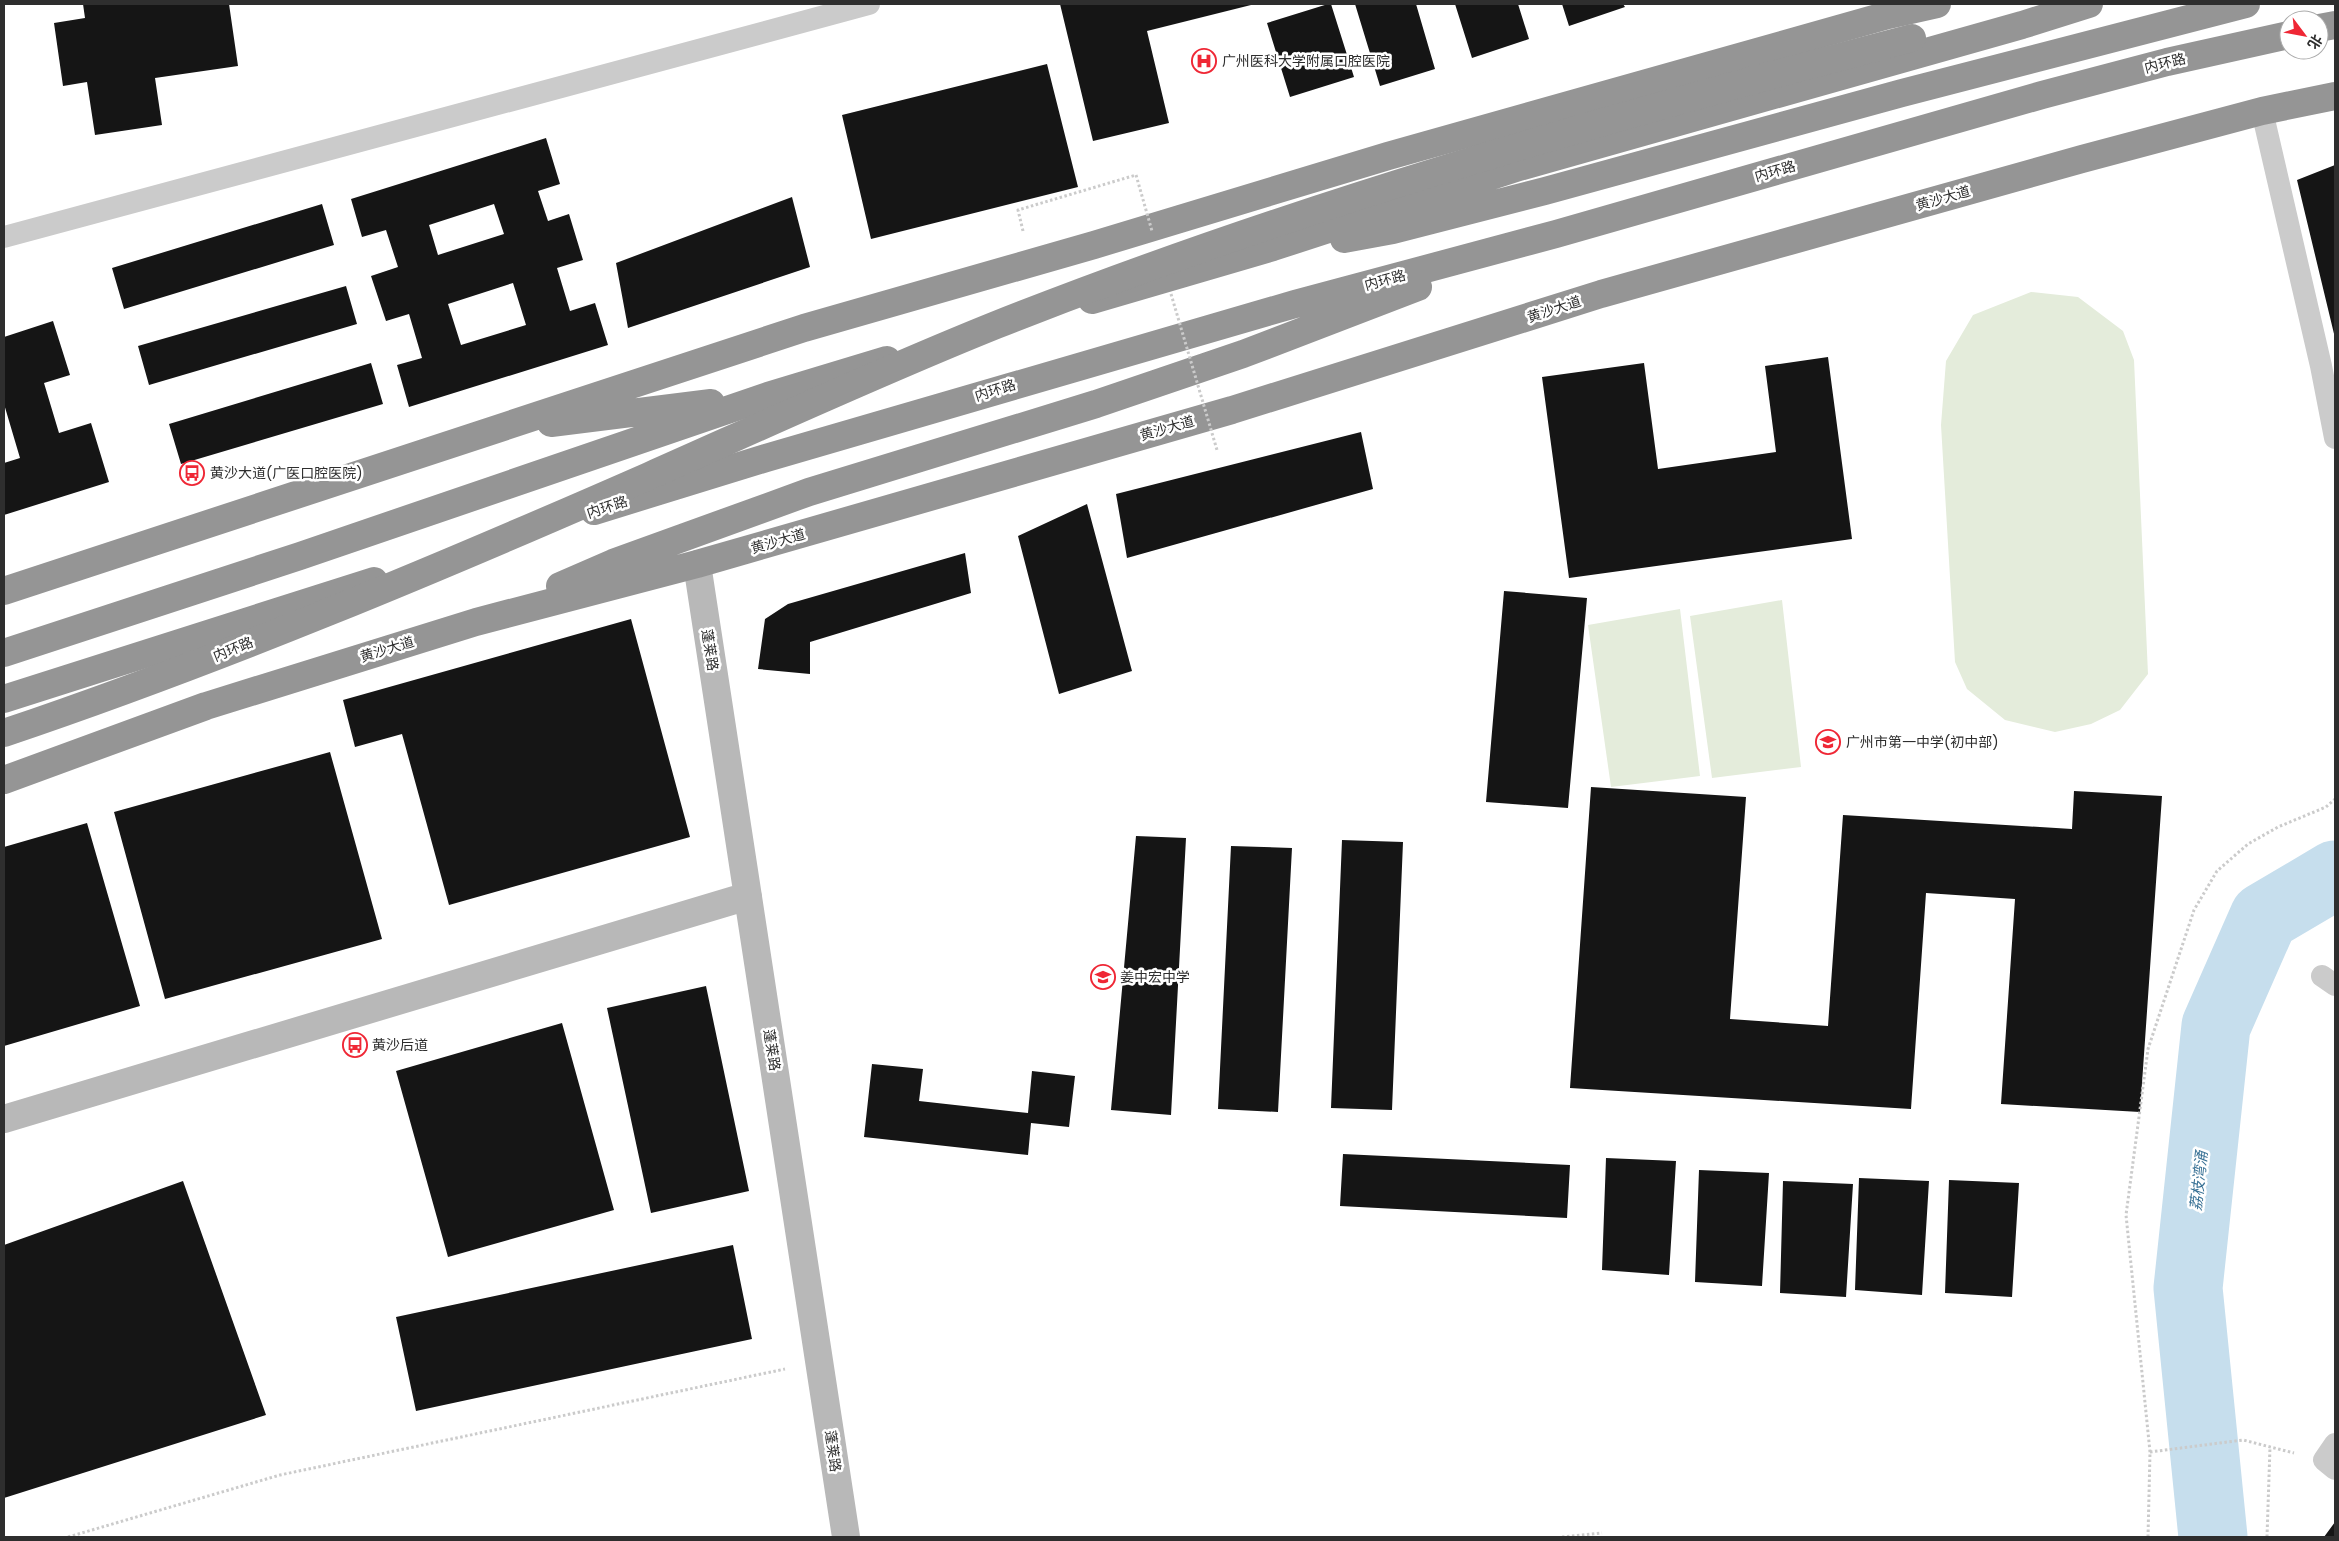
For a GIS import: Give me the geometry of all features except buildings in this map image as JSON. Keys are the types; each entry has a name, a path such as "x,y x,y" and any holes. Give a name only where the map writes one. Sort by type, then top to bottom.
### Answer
{"highway":[{"path":"4,591 804,328 1899,10 1937,4"},
{"name":"内环路","path":"4,734 134,687 300,622 505,538 903,363 998,324 1196,250 1375,190 1544,138 2033,4"},
{"path":"4,653 300,556 768,396 1273,247 1519,167 2012,28 2089,4"},
{"path":"1273,247 1393,230 1545,191 1902,93 2246,4"},
{"name":"内环路","path":"4,699 766,458 1295,304 1556,234 1912,132 2166,62 2279,37"},
{"name":"黄沙大道","path":"4,780 206,706 476,622 697,564 1232,410 1601,294 2262,111 2335,96"},
{"path":"476,622 613,563 809,492 1133,392 1243,354 1556,234"},
{"path":"489,430 768,396"}],"street":[{"name":"蓬莱路","path":"697,564 846,1537"},
{"path":"4,1119 748,896"}],"lane":[{"path":"4,238 869,4"},
{"path":"2262,111 2328,366 2335,438"}],"path":[{"path":"1029,264 1018,210 1136,175 1153,232"},
{"path":"1169,289 1217,450"},
{"path":"2148,1537 2150,1452 2126,1215 2148,1049 2194,910 2217,871 2248,844 2278,827 2326,807 2335,799"},
{"path":"68,1537 280,1475 820,1361"},
{"path":"2150,1452 2243,1440 2331,1458"},
{"path":"2267,1537 2270,1447"},
{"path":"1562,1537 1602,1533"}],"green space":[{"path":"2031,292 2078,297 2123,331 2134,360 2148,674 2120,710 2091,724 2055,732 2005,720 1967,689 1955,662 1941,425 1946,361 1973,315"},
{"path":"1782,600 1801,767 1712,778 1690,616"},
{"path":"1680,609 1700,776 1611,787 1588,625"}],"waterway":[{"name":"荔枝湾涌","path":"2213,1537 2188,1288 2216,1026 2264,917 2335,875"}],"place":[{"name":"广州医科大学附属口腔医院","path":"1204,61"},
{"name":"黄沙大道(广医口腔医院)","path":"192,473"},
{"name":"广州市第一中学(初中部)","path":"1828,742"},
{"name":"姜中宏中学","path":"1103,977"},
{"name":"黄沙后道","path":"355,1045"}]}
